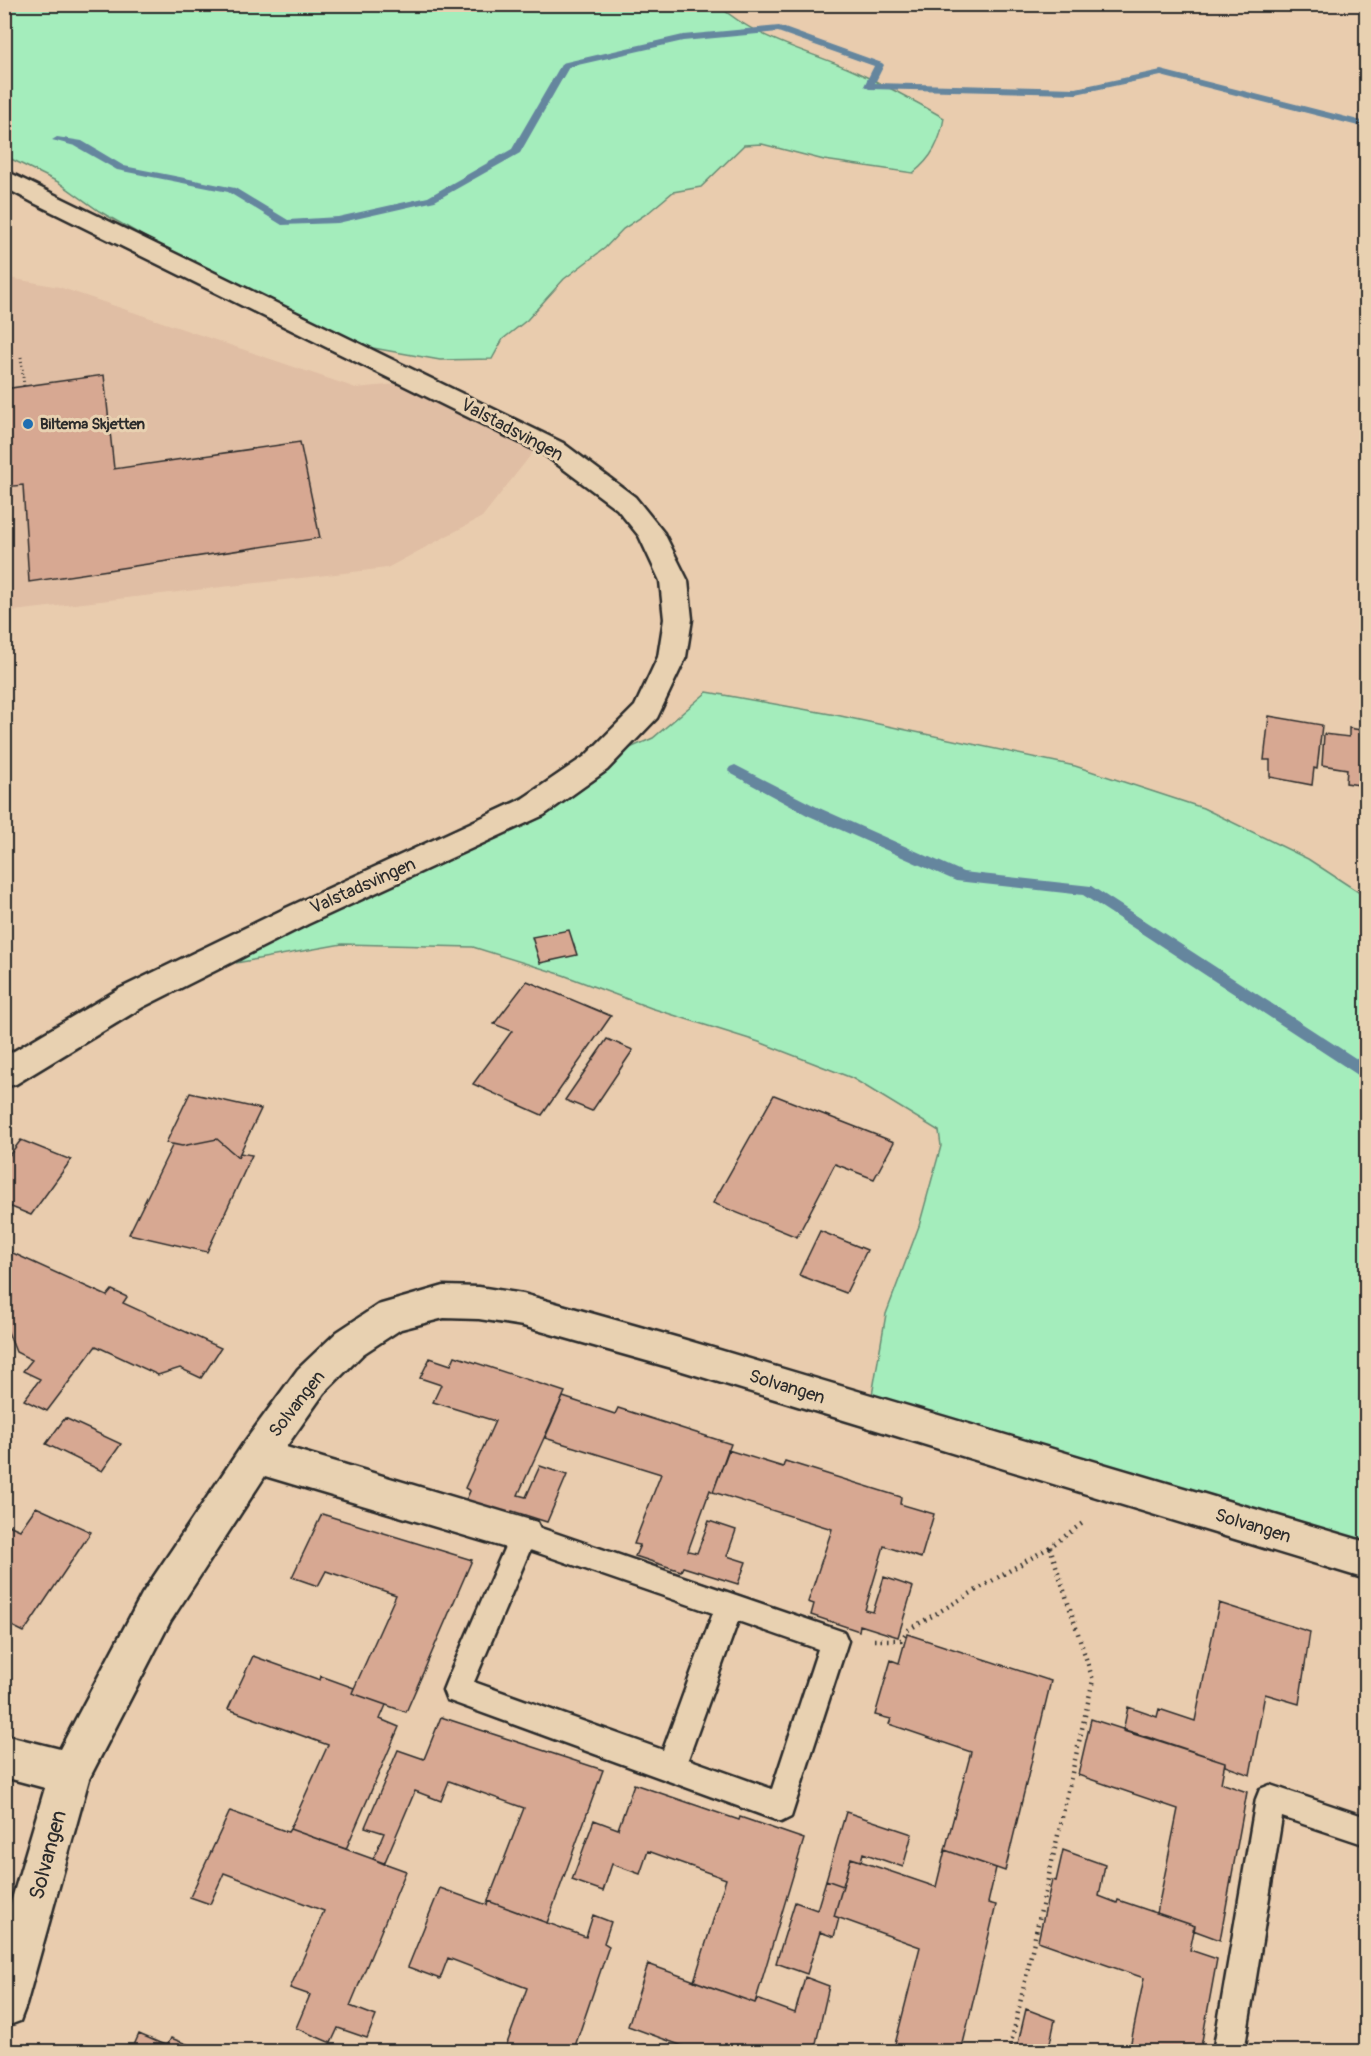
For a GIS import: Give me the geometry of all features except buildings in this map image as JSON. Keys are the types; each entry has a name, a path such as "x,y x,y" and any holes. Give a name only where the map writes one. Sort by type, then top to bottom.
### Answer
{"street":[{"name":"Valstadsvingen","path":"4,177 42,198 554,450 626,503 651,533 674,581 678,619 672,657 647,711 596,763 533,807 297,916 131,998 4,1074"},
{"name":"Solvangen","path":"4,2005 70,1773 156,1608 311,1381 350,1343 391,1316 444,1302 479,1303 523,1310 680,1354 1366,1561"},
{"name":"Solvangen","path":"258,1456 523,1535"},
{"path":"4,1756 70,1773"}],"lane":[{"name":"Solvangen","path":"523,1535 834,1641"},
{"path":"523,1535 457,1690 781,1807 834,1641"},
{"path":"672,1767 729,1607"},
{"path":"1227,2052 1270,1799 1366,1831"}],"path":[{"path":"21,357 24,386"},
{"path":"834,1641 901,1640 908,1630 1050,1547 1131,1489"},
{"path":"1009,2052 1092,1680 1050,1547"}],"shaded area":[{"path":"4,277 59,287 356,388 397,384 534,451 482,517 387,568 5,612"}],"green space":[{"path":"4,5 718,5 765,36 866,76 944,118 934,149 913,173 824,160 762,144 744,145 701,187 673,192 649,212 623,229 605,248 564,279 527,320 503,339 492,359 440,360 373,348 315,323 150,240 99,211 58,182 5,156"},
{"path":"707,692 836,715 1075,766 1203,808 1308,859 1366,897 1366,1568 870,1407 886,1314 919,1226 941,1146 939,1131 852,1078 759,1042 473,947 342,944 236,963 451,832 553,781 653,738"}],"waterway":[{"path":"57,140 78,143 121,168 231,190 286,223 338,220 431,199 516,151 565,65 683,38 779,29 879,65 869,86 1076,91 1161,73 1366,125"},
{"path":"735,770 812,811 961,877 1086,890 1366,1073"}],"place":[{"name":"Biltema Skjetten","path":"28,424"}]}
